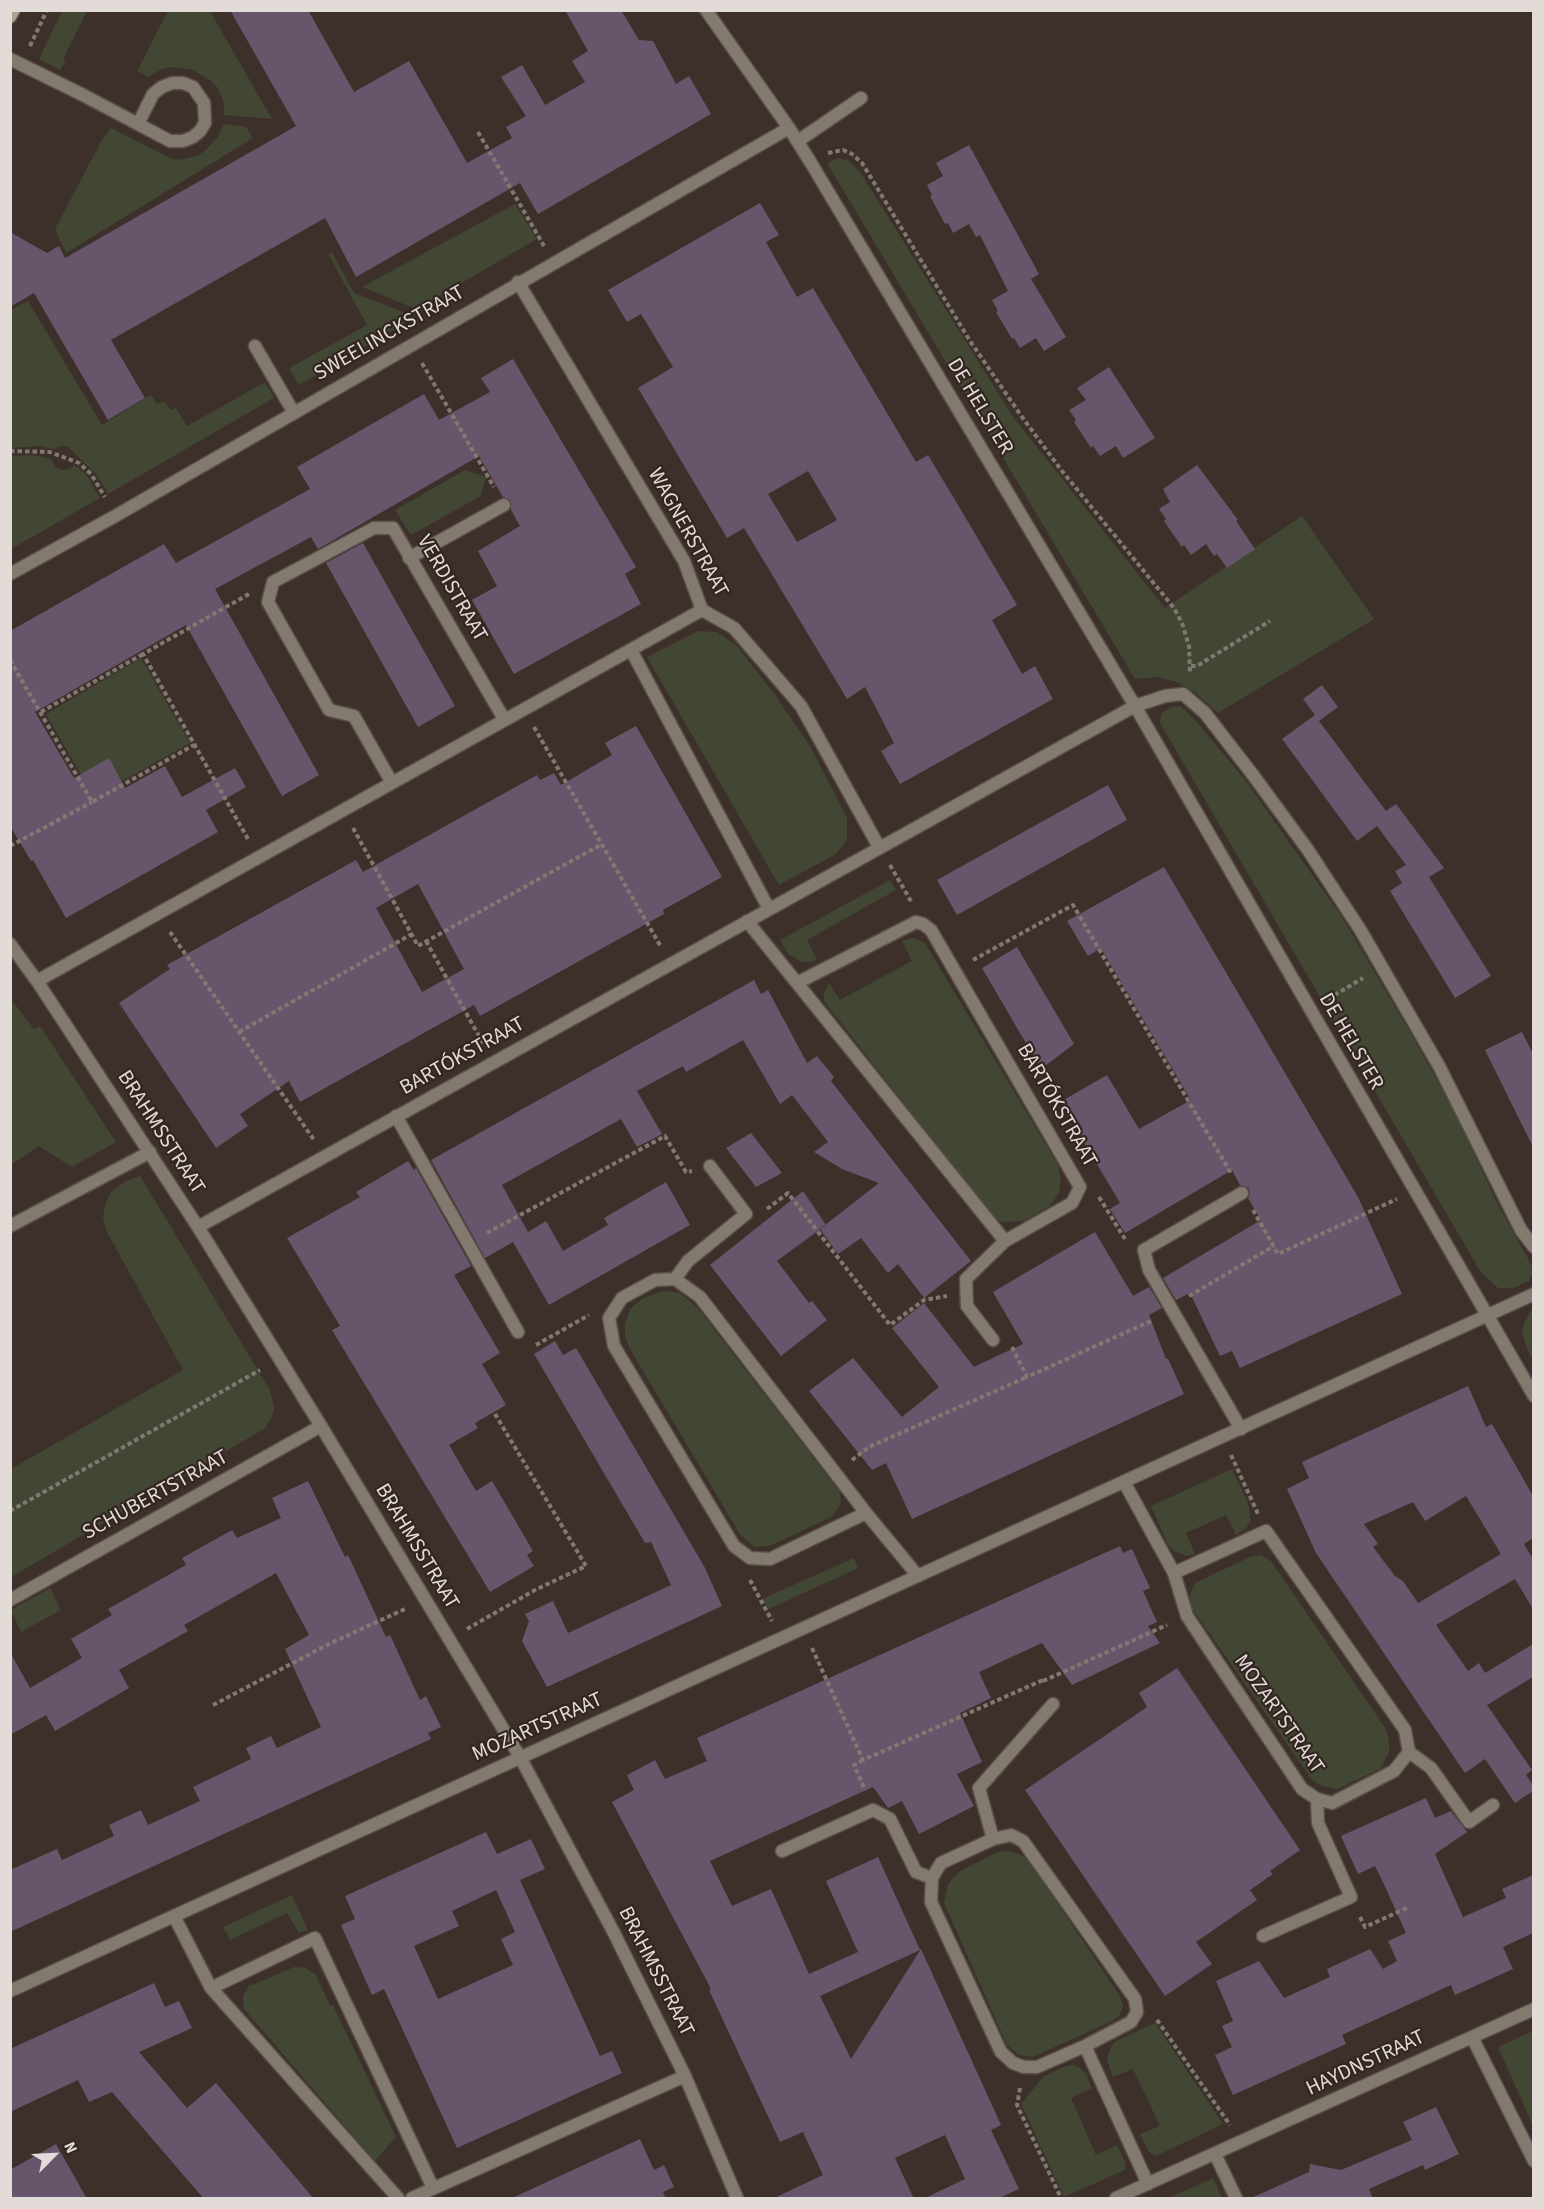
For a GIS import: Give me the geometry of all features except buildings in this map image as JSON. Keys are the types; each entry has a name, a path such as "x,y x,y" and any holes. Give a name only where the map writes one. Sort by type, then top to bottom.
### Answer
{"street":[{"path":"10,17 14,10"},
{"name":"DE HELSTER","path":"706,10 798,141 1135,706 1533,1396"},
{"path":"10,59 170,141 183,141 193,137 205,123 204,103 193,87 183,83 172,83 153,94 138,124"},
{"path":"798,141 861,98"},
{"name":"SWEELINCKSTRAAT","path":"10,574 117,515 789,128"},
{"name":"WAGNERSTRAAT","path":"518,282 684,561 702,610 734,628 801,706 879,847"},
{"path":"255,346 294,413"},
{"path":"409,558 504,505"},
{"name":"VERDISTRAAT","path":"271,591 273,582 374,528 393,528 504,719"},
{"path":"271,591 268,602 329,710 354,716 392,783"},
{"path":"37,981 702,610"},
{"path":"631,650 769,909"},
{"path":"1135,706 1165,696 1183,694 1205,713 1301,841 1361,931 1439,1066 1480,1153 1521,1230 1533,1247"},
{"name":"BARTÓKSTRAAT","path":"198,1227 1135,706"},
{"path":"747,921 1005,1241"},
{"path":"797,983 916,922 923,924"},
{"name":"BARTÓKSTRAAT","path":"923,924 931,930 1080,1187 1072,1203 1005,1241 966,1279 965,1292"},
{"name":"BRAHMSSTRAAT","path":"10,944 37,981 198,1227 520,1757 613,1931 685,2076 737,2199"},
{"path":"396,1116 518,1332"},
{"path":"10,1226 150,1152"},
{"path":"675,1280 688,1261 746,1214 710,1166"},
{"path":"1241,1429 1149,1270 1144,1250 1242,1193"},
{"path":"866,1513 770,1559 750,1558 734,1546 614,1346 609,1318 622,1298 655,1281 675,1280 700,1297 866,1513 918,1575"},
{"path":"965,1292 968,1306 993,1340"},
{"name":"MOZARTSTRAAT","path":"10,1991 1533,1294"},
{"name":"SCHUBERTSTRAAT","path":"10,1600 321,1426"},
{"name":"MOZARTSTRAAT","path":"1124,1482 1174,1573 1186,1616 1302,1789 1317,1799 1332,1803 1394,1771 1409,1752"},
{"path":"1174,1573 1266,1531 1405,1730 1409,1752 1431,1768 1469,1822 1493,1805"},
{"path":"993,1839 979,1788 1053,1704"},
{"path":"1263,1936 1351,1898 1318,1822 1317,1799"},
{"path":"782,1851 873,1810 890,1820 916,1872 932,1878"},
{"path":"1011,1834 1023,1841 1136,1999 1137,2012 1131,2022 1037,2067 1024,2067 1013,2063 1001,2052 931,1902 932,1878 941,1863 993,1839 1011,1834"},
{"path":"174,1916 211,1988 398,2199"},
{"path":"211,1988 315,1938 433,2188"},
{"name":"HAYDNSTRAAT","path":"1116,2199 1533,2009"},
{"path":"1472,2037 1533,2161"},
{"path":"1085,2046 1148,2184"},
{"path":"412,2199 685,2076"},
{"path":"1215,2154 1236,2199"}],"path":[{"path":"477,132 554,263"},
{"path":"811,163 824,155 843,150 862,163 970,341 1022,417 1062,471 1174,608 1182,622 1189,645 1191,666 1183,694"},
{"path":"411,345 504,505"},
{"path":"10,451 50,453 79,463 91,474 117,515"},
{"path":"40,712 259,589 271,591"},
{"path":"1191,666 1197,666 1270,621"},
{"path":"143,654 258,858"},
{"path":"10,660 92,802"},
{"path":"523,708 670,964"},
{"path":"10,846 194,745"},
{"path":"343,810 418,946 602,844"},
{"path":"879,847 923,924"},
{"path":"954,970 1073,905 1278,1254 1414,1192"},
{"path":"157,914 325,1156"},
{"path":"239,1032 411,934"},
{"path":"426,941 494,1062"},
{"path":"1310,1011 1382,967"},
{"path":"468,1243 665,1136 686,1172 710,1166"},
{"path":"1080,1187 1099,1198 1125,1240 1144,1250"},
{"path":"746,1214 759,1215 788,1193 890,1325 924,1300 965,1292"},
{"path":"836,1473 869,1447 1172,1309 1274,1246"},
{"path":"518,1332 532,1347 594,1312 609,1318"},
{"path":"993,1340 1011,1344 1027,1377"},
{"path":"10,1511 279,1359"},
{"path":"449,1639 535,1590 586,1566 495,1414"},
{"path":"1223,1437 1266,1531"},
{"path":"750,1558 750,1581 781,1638"},
{"path":"213,1705 329,1644 425,1600"},
{"path":"873,1810 854,1764 1186,1616"},
{"path":"803,1628 863,1760"},
{"path":"1043,1680 1053,1704"},
{"path":"1351,1898 1365,1927 1409,1907"},
{"path":"1137,2012 1156,2019 1242,2142"},
{"path":"1024,2067 1017,2105 1061,2199"}],"green space":[{"path":"62,11 87,11 63,59 66,61 60,70 39,59"},
{"path":"168,11 210,11 272,119 224,115 224,103 218,88 193,70 172,67 162,69 148,77 137,71"},
{"path":"224,124 246,127 253,138 66,253 55,229 103,138 111,128 170,158 179,160 205,151 217,138"},
{"path":"838,158 849,161 860,172 1013,417 1165,608 1302,516 1374,619 1218,713 1195,692 1174,681 1157,677 1135,679 827,163"},
{"path":"515,204 537,239 424,305 421,311 362,287"},
{"path":"332,252 354,293 416,317 299,385 289,368 367,325 328,254"},
{"path":"28,301 102,425 151,395 157,404 164,401 171,410 176,408 187,426 265,382 274,398 108,494 96,474 67,446 54,449 39,446 11,448 11,310"},
{"path":"33,455 51,459 56,468 61,470 70,469 74,465 86,474 100,498 11,549 11,456"},
{"path":"465,470 486,477 481,496 411,535 395,510"},
{"path":"698,631 717,632 737,646 776,696 811,748 847,818 847,840 836,854 779,885 647,657"},
{"path":"141,658 190,743 94,797 46,714"},
{"path":"1181,706 1246,781 1342,917 1455,1112 1496,1201 1531,1264 1533,1273 1529,1281 1513,1288 1498,1288 1480,1271 1160,723 1161,714 1170,707"},
{"path":"890,880 896,890 807,940 817,959 802,962 788,954 780,940"},
{"path":"913,938 925,943 1058,1165 1061,1180 1059,1193 1050,1206 1024,1221 1002,1222 991,1215 824,1001 824,994 829,983 840,1000 912,961 902,941"},
{"path":"10,998 34,1029 40,1026 116,1142 72,1167 39,1146 11,1165"},
{"path":"140,1176 270,1390 274,1409 271,1419 264,1429 11,1577 11,1469 183,1370 107,1232 103,1218 110,1193 124,1182"},
{"path":"664,1291 680,1293 697,1307 840,1492 841,1503 833,1516 770,1546 755,1547 741,1536 630,1349 625,1336 625,1324 630,1309 643,1298"},
{"path":"1533,1310 1533,1360 1522,1333 1524,1323"},
{"path":"1232,1469 1248,1503 1251,1520 1247,1527 1236,1535 1226,1515 1186,1533 1195,1554 1186,1556 1174,1551 1168,1545 1151,1506"},
{"path":"1261,1555 1271,1561 1386,1729 1389,1752 1380,1769 1337,1789 1322,1786 1313,1781 1191,1607 1190,1594 1195,1583 1250,1557"},
{"path":"854,1558 858,1568 769,1609 762,1599"},
{"path":"50,1588 61,1610 21,1632 11,1610"},
{"path":"1008,1851 1024,1856 1031,1864 1120,1996 1123,2007 1119,2016 1110,2022 1033,2057 1019,2055 1007,2045 944,1903 948,1884 960,1871 998,1852"},
{"path":"292,1895 308,1930 299,1933 287,1913 230,1940 223,1927"},
{"path":"294,1967 306,1968 316,1975 330,2006 333,2005 396,2137 375,2161 244,2009 243,1996 250,1984 253,1985"},
{"path":"1155,2023 1223,2124 1156,2156 1148,2151 1140,2134 1160,2126 1133,2069 1113,2077 1107,2059 1111,2046 1116,2041"},
{"path":"1533,2031 1533,2126 1498,2047"},
{"path":"1073,2065 1086,2074 1092,2088 1071,2098 1096,2155 1117,2145 1126,2164 1125,2170 1064,2197 1021,2104 1044,2076"},
{"path":"1213,2178 1222,2198 1169,2198"}]}
